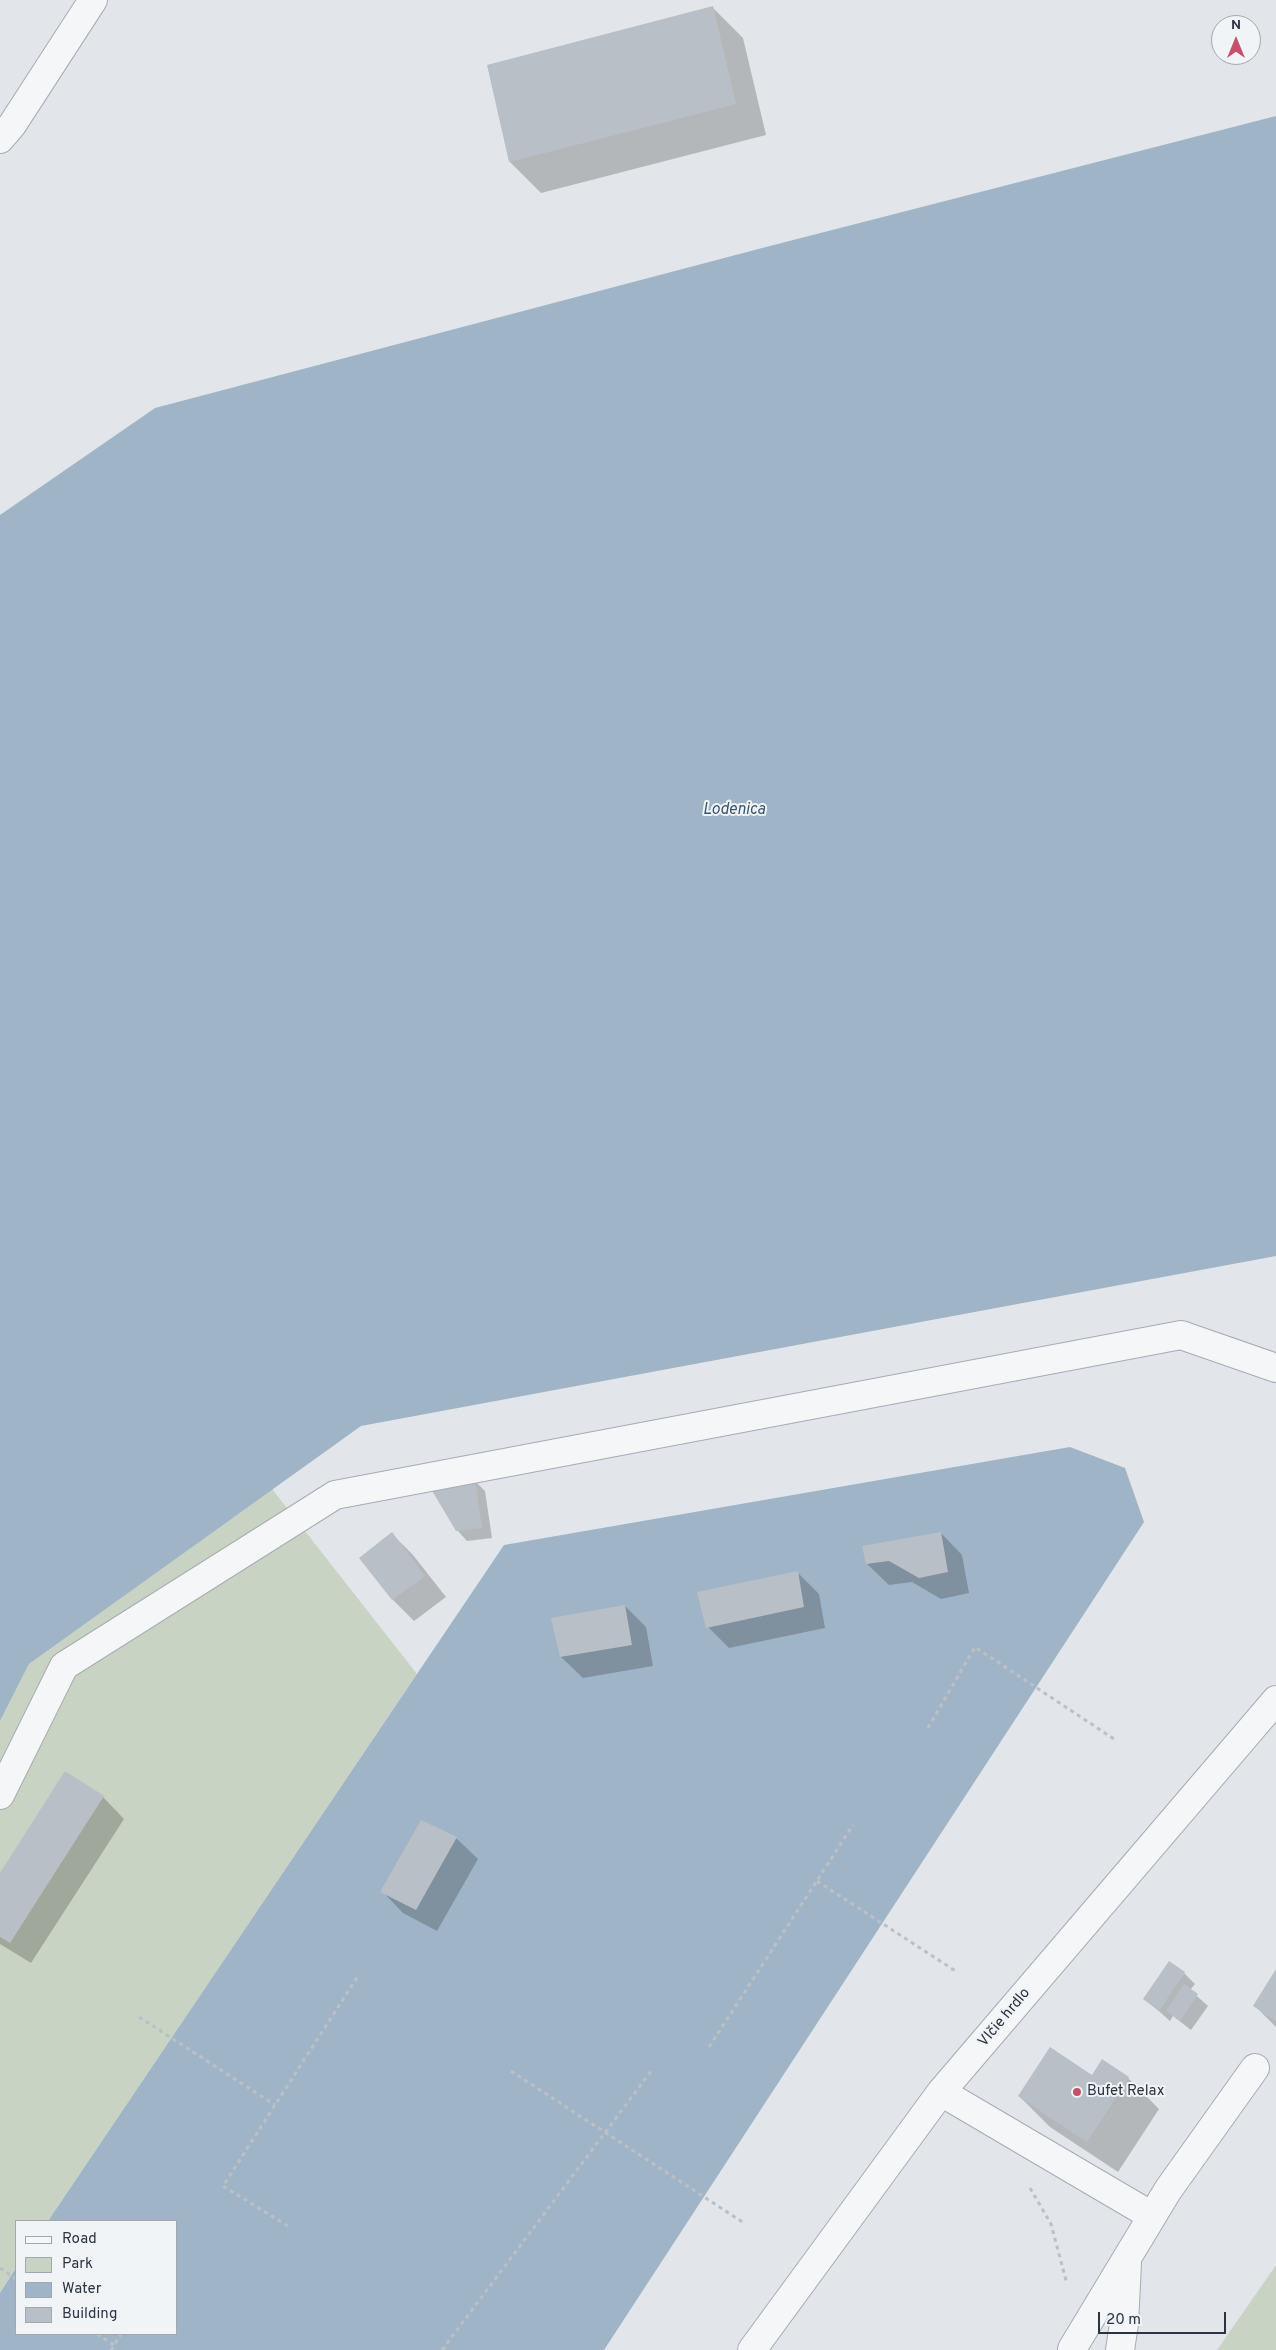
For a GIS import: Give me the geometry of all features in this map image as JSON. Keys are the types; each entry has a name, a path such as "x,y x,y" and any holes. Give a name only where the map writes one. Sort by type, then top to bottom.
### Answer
{"lane":[{"path":"0,139 12,125 93,0"},
{"path":"0,1795 64,1666 335,1495 1181,1335 1276,1368"},
{"name":"Vlčie hrdlo","path":"752,2350 941,2092 1276,1700"},
{"path":"1072,2349 1127,2262 1168,2190 1254,2068"},
{"path":"941,2092 1152,2216"},
{"path":"1120,2350 1124,2324 1127,2262"}],"path":[{"path":"928,1728 975,1648 1117,1741"},
{"path":"709,2047 853,1826"},
{"path":"818,1881 957,1972"},
{"path":"288,2226 223,2186 358,1976"},
{"path":"139,2017 275,2104"},
{"path":"442,2350 652,2070"},
{"path":"511,2071 604,2134 744,2223"},
{"path":"1028,2186 1050,2224 1068,2286"},
{"path":"0,2268 15,2278"},
{"path":"99,2335 114,2345"},
{"path":"111,2350 120,2335"}],"green space":[{"path":"272,1489 417,1674 49,2220 15,2220 15,2270 0,2293 0,1721 29,1664"},
{"path":"1276,2265 1276,2350 1217,2350"}],"water":[{"name":"Lodenica","path":"1276,116 1276,1256 361,1426 29,1664 0,1721 0,515 155,408 766,247"},
{"path":"1070,1447 1125,1468 1144,1522 604,2350 0,2350 0,2293 15,2270 15,2335 178,2335 178,2220 49,2220 504,1545"}],"building":[{"path":"713,6 736,104 509,162 487,65"},
{"path":"475,1479 482,1528 456,1531 431,1489"},
{"path":"392,1532 425,1576 392,1600 359,1558"},
{"path":"941,1532 948,1572 919,1578 889,1561 866,1564 862,1546"},
{"path":"798,1571 804,1607 706,1628 697,1592"},
{"path":"625,1605 632,1645 560,1657 551,1618"},
{"path":"65,1771 104,1796 10,1943 0,1937 0,1873"},
{"path":"421,1820 457,1837 416,1910 380,1892"},
{"path":"1169,1961 1185,1972 1159,2011 1143,1999"},
{"path":"1276,1969 1276,2021 1253,2006"},
{"path":"1184,1984 1198,1994 1180,2021 1166,2011"},
{"path":"1050,2047 1092,2075 1102,2059 1129,2077 1087,2142 1018,2096"}],"place":[{"name":"Bufet Relax","path":"1077,2092"}]}
